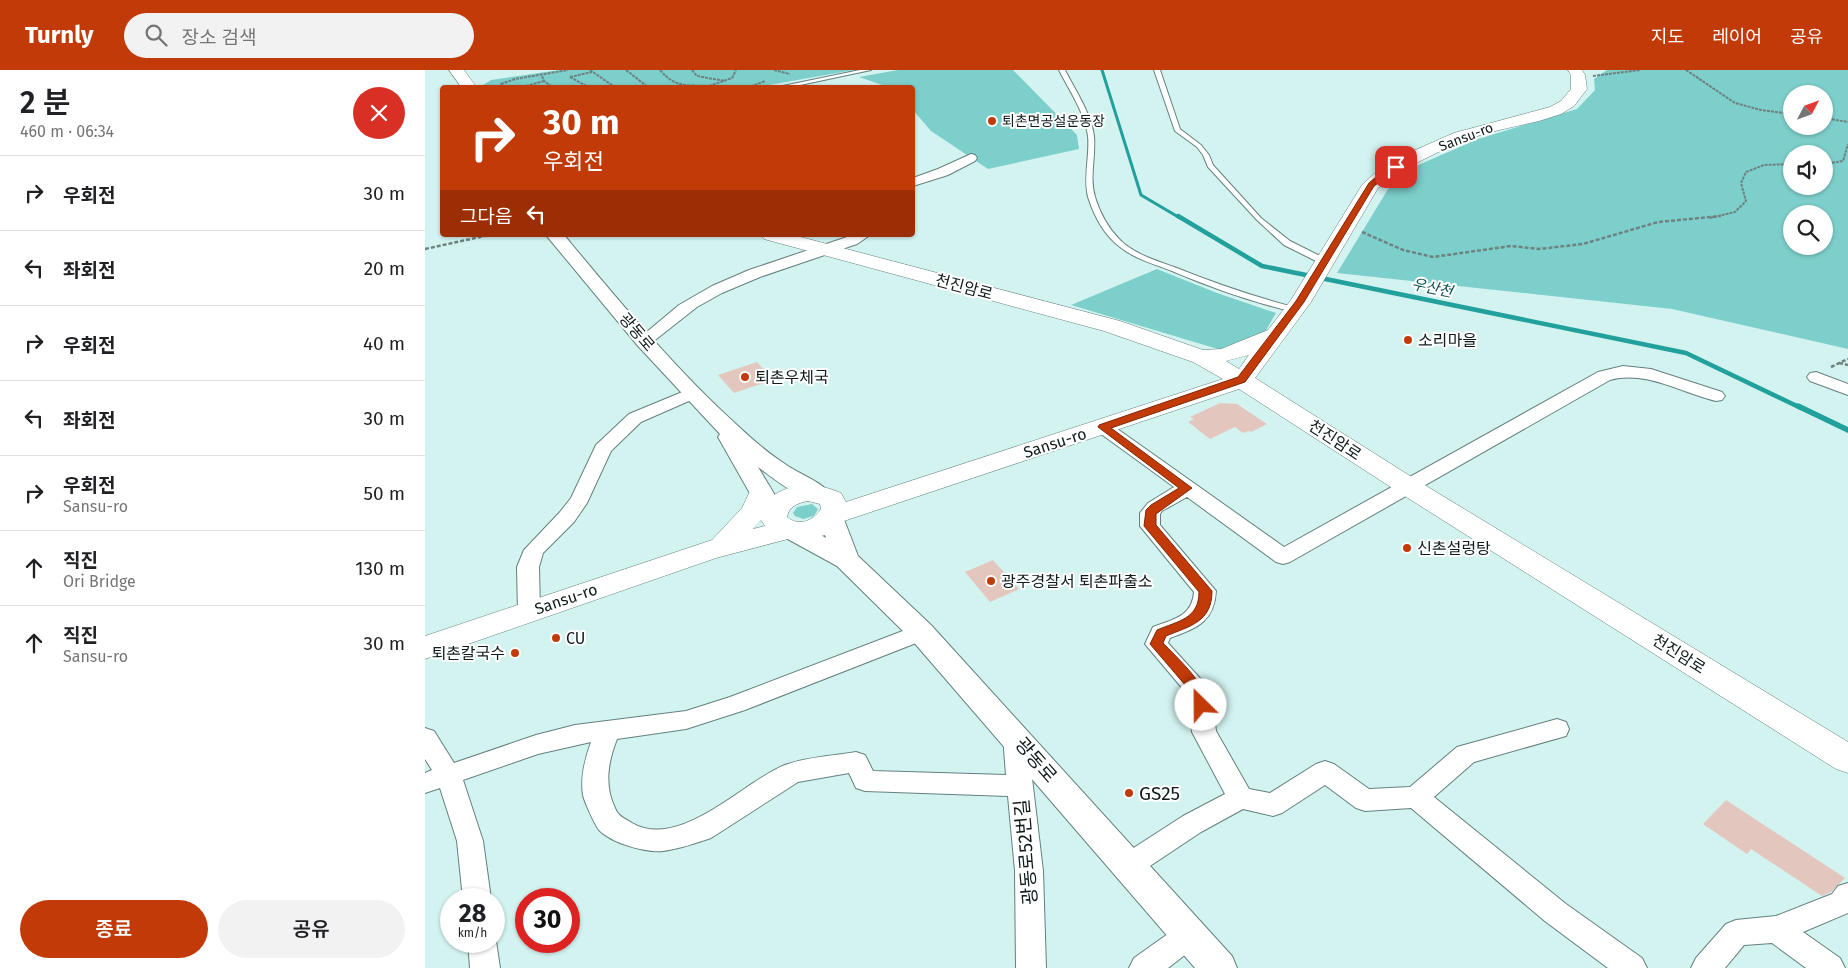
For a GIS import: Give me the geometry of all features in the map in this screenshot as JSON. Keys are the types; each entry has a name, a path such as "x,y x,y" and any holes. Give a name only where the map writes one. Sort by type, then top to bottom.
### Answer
{"main road":[{"path":"440,70 452,85"},
{"path":"455,70 468,85"},
{"name":"Sansu-ro","path":"1297,306 1371,185 1385,172 1470,133 1543,115 1563,107 1579,89 1576,73"},
{"name":"천진암로","path":"778,237 1112,326 1201,357 1242,380 1409,487 1848,759"},
{"path":"1242,380 1297,306"},
{"path":"1201,357 1230,355 1278,333"},
{"name":"Sansu-ro","path":"425,650 716,547 777,517 815,528 826,505 889,496 1242,380"},
{"path":"716,547 752,514 760,502 777,517 782,501 807,492 826,505"}],"street":[{"path":"915,181 943,172 971,158"},
{"name":"광동로","path":"557,237 644,341 723,426"},
{"path":"644,341 697,300 723,287 750,275 826,250 858,237"},
{"path":"1103,427 1283,557 1604,376 1623,371 1645,373 1716,396"},
{"path":"1816,377 1848,390"},
{"path":"529,612 528,566 534,550 567,517 580,499 603,448 635,418 692,393"},
{"path":"723,426 792,481 826,505 846,560"},
{"path":"723,426 777,517 846,560"},
{"path":"1187,488 1155,507 1150,513 1150,526 1205,591 1206,604 1197,618 1161,633 1156,644 1199,692 1203,732 1241,798"},
{"name":"광동로","path":"846,560 921,632 1219,968"},
{"path":"437,780 536,745 575,735 686,720 737,704 921,632"},
{"path":"1128,866 1192,824 1241,798 1273,805 1325,771 1365,800 1416,797 1466,754 1557,729"},
{"path":"608,732 596,762 596,796 609,822 633,837 662,840 702,830 792,772 856,762 865,781 1019,786"},
{"name":"광동로52번길","path":"1015,736 1029,871 1031,968"},
{"path":"425,738 437,780 470,841 476,888"},
{"path":"1416,797 1556,913 1632,968"},
{"path":"1706,968 1736,932 1777,929 1843,903 1848,895"},
{"path":"1777,929 1830,968"},
{"path":"1144,968 1189,935"},
{"path":"483,953 485,968"}],"lane":[{"path":"790,85 868,70"},
{"path":"1062,70 1091,134 1088,168 1089,189 1100,219 1111,235 1123,246 1147,259 1203,282 1249,299 1297,306"},
{"path":"1157,70 1177,130 1199,146 1206,155 1210,166 1259,219 1287,243 1321,264"}],"path":[{"path":"501,85 507,82 568,70"},
{"path":"626,70 646,85"},
{"path":"660,70 668,80 679,85"},
{"path":"692,70 697,76 725,81"},
{"path":"712,85 732,78 736,70"},
{"path":"1576,73 1592,76 1640,70"},
{"path":"1685,70 1735,103 1761,110 1783,113"},
{"path":"585,85 570,77 591,71 612,85"},
{"path":"773,71 795,74"},
{"path":"542,76 544,81 550,85"},
{"path":"533,85 544,81"},
{"path":"1833,120 1848,122"},
{"path":"1833,163 1843,162 1848,144"},
{"path":"1346,225 1403,250 1433,257 1511,246 1539,249 1569,246 1583,244 1658,222 1719,217 1735,212 1745,201 1740,187 1741,178 1748,170 1770,164 1783,164"},
{"path":"425,250 480,237"},
{"path":"1839,363 1848,365"}],"shaded area":[{"path":"559,70 854,70 769,85 483,85 491,80"},
{"name":"퇴촌면공설운동장","path":"898,70 1013,70 1077,135 1079,149 988,169 931,131 915,112 915,85 882,85 859,77"},
{"path":"1607,70 1848,70 1848,349 1672,309 1337,273 1390,186 1409,169 1478,139 1577,109 1595,90 1594,79"},
{"path":"1157,269 1217,293 1276,313 1265,332 1221,350 1071,305"},
{"path":"812,504 818,509 814,516 803,519 795,516 793,513 797,507"}],"building":[{"name":"퇴촌우체국","path":"757,362 773,380 734,393 718,375"},
{"path":"1220,403 1237,404 1267,424 1251,432 1243,433 1235,427 1210,439 1188,422 1194,419 1190,417"},
{"name":"광주경찰서 퇴촌파출소","path":"993,560 1019,589 990,602 965,572"},
{"path":"1726,800 1845,878 1831,892 1822,896 1751,849 1747,854 1703,824"}],"waterway":[{"name":"우산천","path":"1102,70 1141,195 1180,218"},
{"name":"우산천","path":"1178,216 1262,266 1686,353 1801,408"},
{"name":"우산천","path":"1798,406 1848,430"}],"place":[{"name":"퇴촌면공설운동장","path":"992,121"},
{"name":"소리마을","path":"1408,340"},
{"name":"퇴촌우체국","path":"745,377"},
{"name":"신촌설렁탕","path":"1407,548"},
{"name":"광주경찰서 퇴촌파출소","path":"991,581"},
{"name":"CU","path":"556,638"},
{"name":"퇴촌칼국수","path":"515,653"},
{"name":"GS25","path":"1129,793"}],"route":[{"path":"1201,705 1199,692 1156,644 1161,633 1197,618 1206,604 1205,591 1150,526 1150,513 1155,507 1187,488 1103,427 1242,380 1300,302 1323,261 1371,185 1385,172 1396,167"}]}
